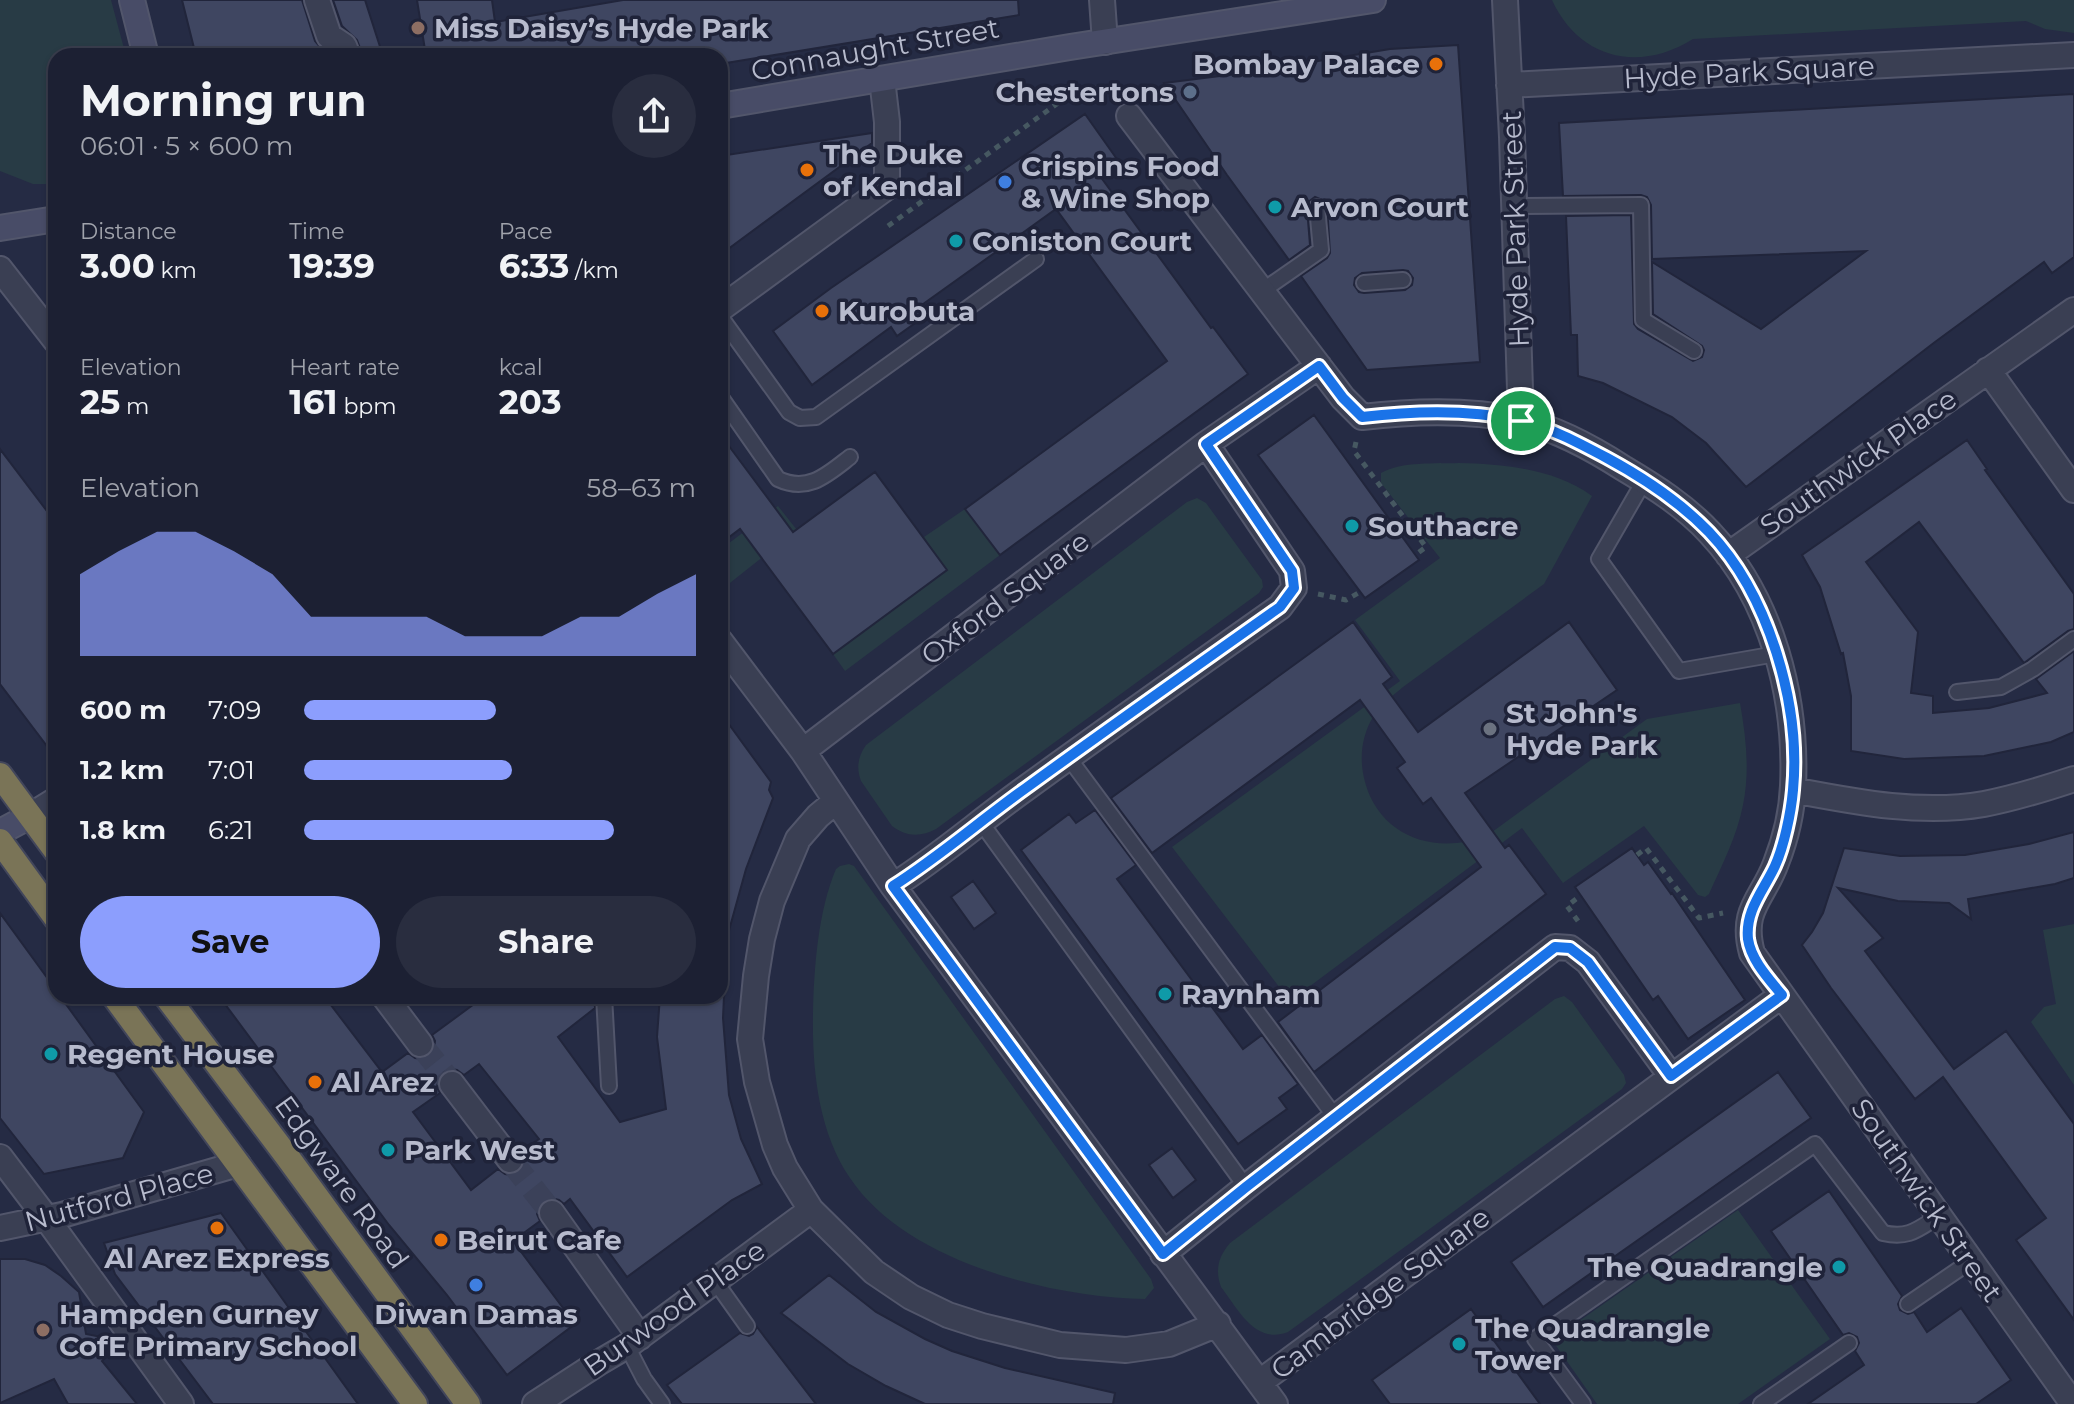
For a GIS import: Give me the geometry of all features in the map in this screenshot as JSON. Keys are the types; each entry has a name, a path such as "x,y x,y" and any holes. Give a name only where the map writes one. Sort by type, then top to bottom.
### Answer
{"highway":[{"path":"0,775 48,840"},
{"path":"0,841 48,907"},
{"path":"120,1004 415,1404"},
{"name":"Edgware Road","path":"172,1004 468,1404"}],"street":[{"path":"132,0 144,48"},
{"path":"317,0 329,36 345,48"},
{"path":"1102,0 1105,42"},
{"name":"Connaught Street","path":"728,105 1321,4 1373,0"},
{"path":"1505,0 1509,85"},
{"name":"Hyde Park Square","path":"1509,85 2074,55"},
{"path":"728,303 887,187 887,122 882,79"},
{"name":"Hyde Park Street","path":"1509,85 1521,421"},
{"path":"1129,116 1343,398 1362,417 1398,413 1458,413 1521,421 1555,433 1588,448 1670,497 1693,516 1728,555 1742,574 1758,606 1776,654 1791,722 1793,790 1788,819 1776,865 1752,908"},
{"path":"0,228 48,220"},
{"path":"0,269 48,331"},
{"name":"Southwick Place","path":"1728,555 2074,310"},
{"name":"Oxford Square","path":"803,751 1206,444 1319,366"},
{"path":"1988,370 2071,479"},
{"path":"728,652 803,751 893,886 1280,607 1294,588 1292,571 1206,444"},
{"path":"1793,790 1900,807 1940,808 1997,801 2074,779"},
{"path":"836,801 798,839 772,901 758,964 750,1039 757,1082 775,1145 811,1210 886,1281 948,1315 982,1326 1060,1345 1126,1350 1169,1344 1218,1324"},
{"path":"0,832 48,805"},
{"name":"Cambridge Square","path":"893,886 1260,1382 1782,995"},
{"name":"Southwick Street","path":"1752,908 1748,939 1752,953 2073,1404"},
{"path":"1163,1254 1555,947 1570,948 1588,962 1671,1076"},
{"path":"390,1004 420,1044"},
{"path":"452,1084 510,1160"},
{"path":"0,1157 181,1404"},
{"name":"Nutford Place","path":"0,1228 47,1219 238,1164"},
{"name":"Burwood Place","path":"535,1404 634,1342 811,1210"},
{"path":"552,1213 634,1342"},
{"path":"1260,1382 1275,1404"}],"lane":[{"path":"1515,206 1641,205 1643,320 1694,351"},
{"path":"1262,291 1321,250 1317,207"},
{"path":"728,327 789,412 800,418 816,417 1036,259"},
{"path":"1364,283 1403,280"},
{"path":"728,407 778,479 789,484 805,484 824,477 850,457"},
{"path":"1644,481 1599,559 1679,671 1776,654"},
{"path":"1957,692 2001,687 2033,669 2074,639"},
{"path":"1068,757 1336,1118"},
{"path":"980,821 1246,1187"},
{"path":"604,1004 609,1086"},
{"path":"1583,1404 1535,1339 1815,1144 1883,1233 1899,1237 1910,1234 1939,1216"},
{"path":"1908,1304 1971,1261"},
{"path":"715,1281 747,1326"},
{"path":"634,1342 644,1379 662,1404"},
{"path":"1761,1404 1849,1343"}],"path":[{"path":"1074,81 1076,90"},
{"path":"859,208 879,232 1076,90 1111,86"},
{"path":"1362,417 1354,451 1426,547 1415,555"},
{"path":"1294,588 1346,600 1360,592"},
{"path":"1637,855 1646,848 1699,918 1752,908"}],"shaded area":[{"path":"0,0 111,0 124,48 48,48 48,184 33,184 0,171"},
{"path":"1552,0 2074,0 2074,33 2045,29 2026,21 1693,39 1673,50 1632,57 1594,47 1578,36"},
{"path":"1459,463 1511,467 1546,474 1592,496 1544,584 1403,687 1373,717 1362,749 1362,765 1373,801 1384,817 1397,829 1431,842 1469,841 1488,835 1647,719 1740,703 1747,767 1737,828 1705,897 1698,895 1644,826 1563,883 1522,828 1290,1001 1172,847 1400,681 1355,620 1440,558 1381,483 1381,473 1409,465"},
{"path":"1197,498 1206,503 1262,580 1263,587 1259,593 936,829 914,835 892,826 861,781 859,762 866,745 1187,502"},
{"path":"778,506 797,530 728,584 728,544"},
{"path":"965,509 1000,555 845,671 833,654 947,571 924,537"},
{"path":"849,864 854,866 1151,1279 1154,1288 1145,1299 1107,1297 1025,1282 943,1253 906,1232 875,1207 850,1178 839,1160 824,1120 816,1077 813,1034 814,977 821,921 836,869"},
{"path":"2074,924 2074,1085 2031,1022 2044,1007 2056,1004 2043,930"},
{"path":"1564,996 1572,1002 1624,1075 1626,1083 1622,1089 1288,1332 1266,1334 1248,1323 1219,1281 1219,1264 1230,1243 1555,999"},
{"path":"1738,1210 1830,1339 1738,1404 1597,1404 1552,1340"}],"building":[{"path":"182,0 302,0 315,41 321,48 194,48"},
{"path":"333,0 365,0 380,48 360,48 357,40 342,26"},
{"path":"417,0 492,0 495,22 623,0 1018,0 1019,15 728,63 728,48 425,48"},
{"path":"1458,45 1480,362 1367,370 1301,276 1330,253 1325,201 1315,197 1308,202 1310,245 1289,260 1164,83 1390,49","holes":["1408,271 1413,278 1412,285 1405,290 1364,293 1354,285 1355,278 1362,273"]},
{"path":"2074,94 2074,257 2052,273 2044,262 1746,487 1706,443 1672,417 1603,383 1578,376 1577,335 1571,335 1566,216 1631,215 1634,324 1693,361 1702,357 1702,346 1653,314 1652,262 1761,329 1866,251 1652,259 1651,205 1647,197 1563,196 1559,123"},
{"path":"1085,114 1119,162 1100,176 1248,374 1000,555 965,509 1167,361 1056,209 919,307 925,316 897,336 891,327 812,385 773,331"},
{"path":"872,133 872,143 728,249 728,155"},
{"name":"Southacre","path":"1314,415 1419,560 1365,598 1258,455"},
{"path":"1967,440 2074,594 2074,629 2024,663 1919,522 1866,562 1918,632 1911,693 1933,696 1933,713 1989,708 2047,693 2036,679 2074,651 2074,732 2051,742 1984,756 1904,759 1851,751 1851,696 1843,653 1820,587 1802,555"},
{"path":"728,445 793,532 875,472 947,570 833,654 740,529 728,538"},
{"path":"0,449 48,512 48,747 0,684"},
{"path":"1353,622 1392,677 1383,684 1418,732 1569,622 1617,690 1465,793 1505,848 1509,845 1546,894 1314,1072 1278,1022 1481,867 1431,798 1423,804 1397,768 1405,762 1360,700 1152,853 1111,798"},
{"path":"728,723 771,782 769,790 773,798 746,869 728,934"},
{"name":"Raynham","path":"1095,810 1136,865 1117,879 1243,1049 1262,1035 1298,1084 1279,1098 1287,1109 1238,1144 1021,850 1069,814 1076,823"},
{"path":"2074,832 2074,878 1968,899 1971,919 1949,903 1898,901 1838,888 1883,938 1865,951 1954,1069 2006,1031 2074,1124 2074,1320 2016,1240 2046,1218 1943,1077 1915,1099 1802,945 1823,913 1844,848 1900,856 1965,855 2029,844"},
{"path":"1632,848 1644,865 1648,862 1672,893 1745,1000 1688,1039 1658,996 1653,1000 1575,887"},
{"path":"973,881 996,913 974,929 951,897"},
{"name":"Regent House","path":"0,913 48,979 48,1004 66,1004 144,1112 123,1158 44,1174 0,1118"},
{"name":"Park West","path":"225,1004 330,1004 382,1072 408,1053 415,1058 428,1056 434,1049 432,1035 474,1004 595,1004 595,1008 558,1037 620,1122 666,1109 657,1037 659,1004 724,1004 729,1095 741,1139 762,1184 732,1200 627,1277 570,1199 564,1204 551,1198 543,1201 537,1214 540,1221 513,1241 575,1324 507,1375 389,1225","holes":["479,1064 539,1139 522,1151 524,1165 518,1172 511,1175 498,1169 471,1190 413,1112 440,1093 438,1079 444,1072 451,1069 464,1075"]},
{"path":"1778,1072 1811,1118 1543,1307 1511,1262"},
{"path":"1172,1148 1196,1180 1173,1198 1149,1165"},
{"name":"The Quadrangle","path":"1829,1191 1902,1296 1898,1304 1900,1310 1908,1314 1914,1312 1927,1332 1961,1308 2011,1380 1976,1404 1808,1404 1864,1365 1855,1351 1859,1343 1857,1337 1849,1333 1843,1335 1771,1231"},
{"path":"221,1213 358,1404 213,1404 115,1274 104,1243"},
{"name":"Hampden Gurney CofE Primary School","path":"0,1259 25,1259 45,1265 79,1292 86,1334 116,1340 119,1344 102,1361 137,1404 68,1404 54,1379 0,1403"},
{"path":"829,1275 876,1312 925,1339 1005,1368 1115,1393 1113,1404 925,1404 848,1364 781,1313"},
{"name":"The Quadrangle Tower","path":"1471,1309 1540,1404 1390,1404 1372,1380"},
{"path":"757,1327 816,1404 682,1404 667,1385 740,1333 749,1336"}],"tunnel":[{"path":"420,1044 452,1084"},
{"path":"510,1160 552,1213"}],"place":[{"name":"Miss Daisy’s Hyde Park","path":"418,28"},
{"name":"Bombay Palace","path":"1436,64"},
{"name":"Chestertons","path":"1190,92"},
{"name":"The Duke of Kendal","path":"807,170"},
{"name":"Crispins Food & Wine Shop","path":"1005,182"},
{"name":"Arvon Court","path":"1275,207"},
{"name":"Coniston Court","path":"956,241"},
{"name":"Kurobuta","path":"822,311"},
{"name":"Southacre","path":"1352,526"},
{"name":"St John's Hyde Park","path":"1490,729"},
{"name":"Raynham","path":"1165,994"},
{"name":"Regent House","path":"51,1054"},
{"name":"Al Arez","path":"315,1082"},
{"name":"Park West","path":"388,1150"},
{"name":"Al Arez Express","path":"217,1228"},
{"name":"Beirut Cafe","path":"441,1240"},
{"name":"The Quadrangle","path":"1839,1267"},
{"name":"Diwan Damas","path":"476,1285"},
{"name":"Hampden Gurney CofE Primary School","path":"43,1330"},
{"name":"The Quadrangle Tower","path":"1459,1344"}],"route":[{"path":"1319,366 1362,417 1398,413 1458,413 1521,421 1588,448 1670,497 1711,534 1728,555 1742,574 1763,618 1783,676 1789,709 1793,735 1793,790 1776,865 1752,908 1748,939 1752,953 1782,995 1671,1076 1588,962 1570,948 1555,947 1163,1254 893,886 1280,607 1294,588 1292,571 1206,444 1319,366"}]}
